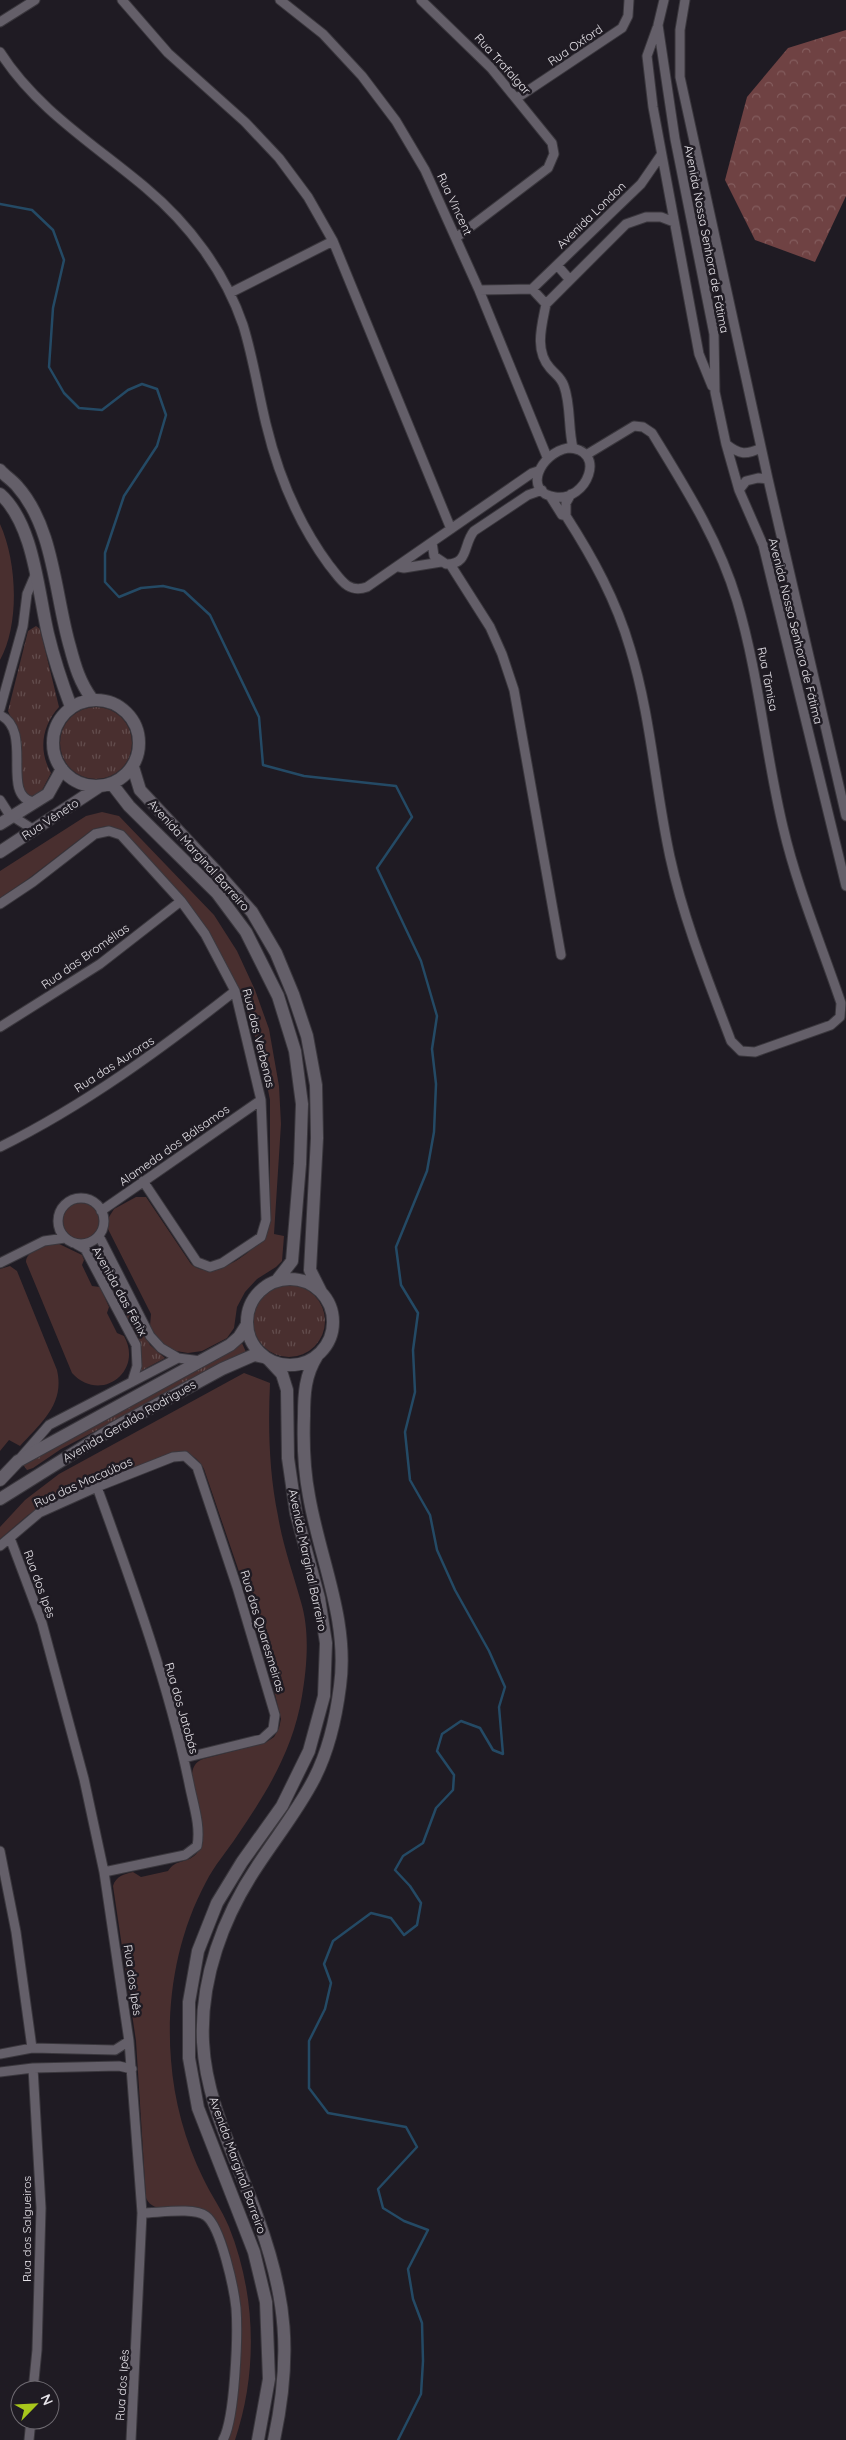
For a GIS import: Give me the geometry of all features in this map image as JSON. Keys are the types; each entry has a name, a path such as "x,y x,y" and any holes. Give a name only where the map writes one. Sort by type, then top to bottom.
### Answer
{"street":[{"path":"0,22 35,0"},
{"path":"122,0 168,53 245,122 278,158 308,197 333,242 450,529"},
{"name":"Rua Vincent","path":"280,0 323,34 362,76 396,121 425,170 457,237 547,457"},
{"name":"Rua Oxford","path":"517,98 622,28 628,16 629,0"},
{"name":"Avenida Nossa Senhora de Fátima","path":"664,0 658,25 675,140 714,334 715,392 726,444 740,490 763,545 846,886"},
{"name":"Avenida Nossa Senhora de Fátima","path":"685,0 680,30 680,77 761,448 846,816"},
{"name":"Rua Trafalgar","path":"426,1 478,54 517,98 552,143 554,154 548,168 457,237"},
{"path":"658,25 648,56 652,107 699,354 715,392"},
{"path":"0,52 21,82 42,104 146,189 174,215 199,244 230,293 250,350 276,459 296,510 314,542 345,585 352,589 367,587 399,567 401,563 532,473 538,472"},
{"name":"Avenida London","path":"532,289 641,184 661,155"},
{"path":"573,448 565,388 560,376 550,368 544,359 540,347 546,304 610,240 633,220 646,217 661,218 674,222"},
{"path":"597,227 601,236 610,240"},
{"path":"230,293 333,242"},
{"path":"557,265 570,280"},
{"path":"479,290 532,289 546,304"},
{"name":"Rua Tâmisa","path":"566,516 599,570 616,608 630,649 641,690 676,882 688,926 731,1041 741,1051 755,1052 830,1025 840,1017 841,1002 794,870 783,827 757,679 747,636 737,599 718,549 702,514 652,433 643,427 634,426 586,455"},
{"path":"726,444 736,452 746,455 761,448"},
{"path":"399,567 459,562 465,555 469,538 474,531 528,495 546,493 560,497 571,494 581,488 588,479 590,463 586,455 573,448 557,450 547,457 538,472 538,482 546,493 562,515 566,516 566,503 571,494"},
{"path":"0,470 17,486 40,527 50,555 64,629 77,673 92,699"},
{"path":"740,490 746,481 758,478 768,479"},
{"path":"0,494 21,527 36,573 48,633 71,707"},
{"path":"432,542 432,551 446,563 490,627 502,654 514,690 561,956"},
{"path":"0,709 23,626 27,594 36,573"},
{"path":"92,699 116,704 133,720 138,731 140,744 138,756 133,767 124,777 106,785 78,783 62,769 55,757 53,743 55,729 61,717 71,707 92,699"},
{"path":"0,715 7,719 12,733 14,749 10,777 18,795 25,801 34,802"},
{"name":"Avenida Marginal Barreiro","path":"133,767 140,790 252,912 276,953 294,994 307,1036 316,1084 316,1138 310,1270 321,1292"},
{"name":"Rua Vêneto","path":"0,824 48,794 62,769"},
{"name":"Avenida Marginal Barreiro","path":"106,785 217,893 246,932 278,996 295,1051 302,1104 300,1164 292,1261 278,1279"},
{"name":"Rua Vêneto","path":"0,852 106,785"},
{"path":"0,800 12,816 34,830"},
{"name":"Rua das Verbenas","path":"0,904 33,882 95,834 109,831 121,836 181,901 205,934 235,992 262,1100 266,1220 261,1237 222,1263 210,1267 197,1262 143,1181"},
{"name":"Rua das Bromélias","path":"0,1027 100,964 181,901"},
{"name":"Rua das Auroras","path":"0,1147 32,1131 160,1050 235,992"},
{"name":"Alameda dos Bálsamos","path":"101,1211 262,1100"},
{"path":"44,1241 57,1222 64,1204 77,1198 91,1200 101,1211 104,1224 99,1236 88,1243 76,1244 65,1238 57,1222"},
{"name":"Avenida das Fênix","path":"99,1236 150,1336 161,1348 178,1358"},
{"path":"0,1263 44,1241 65,1238"},
{"name":"Avenida das Fênix","path":"76,1244 85,1249 120,1310 136,1345 137,1366 132,1382"},
{"path":"103,1281 118,1274"},
{"path":"278,1279 301,1280 321,1292 329,1304 333,1318 332,1332 326,1345 317,1356 306,1362 293,1365 280,1364 266,1358 255,1348 246,1326 247,1310 254,1297 264,1286 278,1279"},
{"path":"120,1310 126,1304 133,1303"},
{"name":"Avenida Geraldo Rodrigues","path":"18,1462 230,1345 240,1337 246,1326"},
{"name":"Avenida Geraldo Rodrigues","path":"0,1499 112,1429 222,1369 254,1355 266,1358"},
{"name":"Avenida Marginal Barreiro","path":"274,2440 283,2397 285,2356 282,2306 274,2267 258,2216 217,2114 207,2076 203,2041 206,1998 214,1952 230,1913 257,1866 293,1817 315,1777 334,1726 341,1682 341,1637 334,1591 309,1495 303,1442 304,1393 308,1370 317,1356"},
{"name":"Avenida Geraldo Rodrigues","path":"0,1480 49,1425 178,1358 202,1361"},
{"name":"Avenida Marginal Barreiro","path":"258,2440 269,2379 266,2302 254,2252 198,2108 189,2058 189,2011 198,1951 217,1903 242,1862 282,1806 309,1751 324,1696 326,1644 319,1598 296,1513 288,1458 287,1390 282,1374 266,1358"},
{"name":"Rua das Macaúbas","path":"0,1546 39,1513 97,1487 173,1457 185,1456"},
{"name":"Rua das Quaresmeiras","path":"184,1758 262,1739 273,1729 275,1715 238,1587 197,1467 185,1456"},
{"path":"18,1462 20,1473 33,1477"},
{"name":"Rua dos Jatobás","path":"97,1487 136,1595 184,1758 200,1834 197,1846 185,1855 104,1872"},
{"name":"Rua dos Ipês","path":"10,1538 42,1623 84,1779 104,1872 129,2041 142,2213 131,2440"},
{"path":"0,1851 16,1932 32,2048"},
{"path":"0,2054 32,2048 116,2050 129,2041"},
{"path":"0,2072 33,2068 119,2066 132,2069"},
{"name":"Rua dos Salgueiros","path":"33,2068 41,2208 37,2350 34,2380"},
{"path":"142,2213 195,2211 207,2216 219,2238 230,2275 236,2309 233,2403 223,2440"}],"green space":[{"path":"846,30 846,196 815,262 755,240 725,180 747,97 788,48"},
{"path":"0,524 10,556 14,592 11,629 0,660"},
{"path":"36,626 40,629 59,707 49,722 44,738 44,756 51,773 40,794 35,798 22,796 18,734 8,711 28,631"},
{"path":"103,707 122,717 130,729 132,743 130,757 122,769 110,777 89,779 70,769 62,757 60,736 70,717 82,709"},
{"path":"102,812 119,816 214,915 237,951 255,990 269,1029 279,1086 281,1124 274,1234 284,1236 282,1261 257,1279 245,1292 237,1307 234,1328 227,1338 202,1351 188,1353 176,1351 163,1344 153,1333 150,1326 151,1314 107,1227 109,1217 114,1209 136,1197 146,1197 191,1264 201,1269 212,1270 238,1260 259,1241 266,1231 270,1221 270,1100 261,1055 247,1011 228,968 204,926 118,829 107,826 93,829 0,898 0,871 86,816"},
{"path":"81,1203 88,1204 94,1208 98,1214 98,1228 94,1234 88,1238 81,1239 74,1238 68,1234 64,1228 63,1221 64,1214 68,1208 74,1204"},
{"path":"55,1242 82,1255 84,1260 82,1265 92,1286 100,1287 109,1307 107,1313 117,1333 124,1336 129,1349 128,1361 124,1372 116,1380 106,1384 95,1385 83,1382 72,1373 26,1262 33,1251 41,1246"},
{"path":"10,1266 17,1271 57,1370 59,1382 58,1393 54,1403 43,1421 20,1446 9,1440 0,1451 0,1269"},
{"path":"296,1285 315,1295 323,1307 325,1321 323,1335 315,1347 303,1355 282,1357 263,1347 255,1335 253,1314 263,1295 275,1287"},
{"path":"127,1309 131,1309 150,1345 165,1358 139,1372 141,1364 140,1348 124,1313"},
{"path":"241,1341 246,1352 61,1449 33,1468 27,1470 24,1466 23,1464"},
{"path":"244,1373 270,1383 269,1433 275,1499 283,1538 304,1613 307,1649 298,1716 285,1752 259,1803 213,1870 196,1903 181,1946 172,1992 170,2014 171,2060 178,2106 197,2164 229,2227 245,2279 249,2306 251,2333 248,2387 235,2440 227,2440 238,2391 240,2358 236,2287 230,2255 221,2229 208,2213 201,2209 192,2208 165,2209 151,2204 146,2198 136,2041 113,1886 118,1878 133,1872 141,1877 168,1871 177,1863 194,1856 199,1849 202,1840 201,1818 192,1776 193,1768 198,1762 203,1759 265,1743 274,1737 281,1719 260,1633 263,1629 254,1600 249,1601 204,1469 196,1458 188,1454 175,1452 52,1500 28,1515 0,1539 0,1527 25,1500 59,1474"}],"waterway":[{"path":"0,204 32,210 53,230 64,260 53,308 49,367 64,393 79,408 102,410 128,390 142,384 157,389 166,415 157,446 124,496 105,553 105,582 119,597 141,588 163,586 184,591 210,615 259,717 263,765 304,776 396,786 412,817 377,868 421,961 437,1016 432,1049 436,1084 434,1132 427,1171 396,1247 401,1285 418,1313 413,1350 415,1392 405,1432 410,1480 430,1515 437,1550 455,1590 489,1651 505,1687 499,1707 503,1754 493,1750 480,1728 461,1721 442,1734 437,1751 454,1775 453,1790 436,1808 423,1843 403,1856 395,1870 410,1886 421,1903 417,1925 404,1935 391,1918 371,1913 333,1941 324,1964 331,1983 325,2009 309,2041 309,2088 328,2113 406,2127 417,2147 378,2189 383,2208 404,2221 428,2230 408,2269 413,2299 422,2323 423,2361 421,2394 398,2440"}]}
